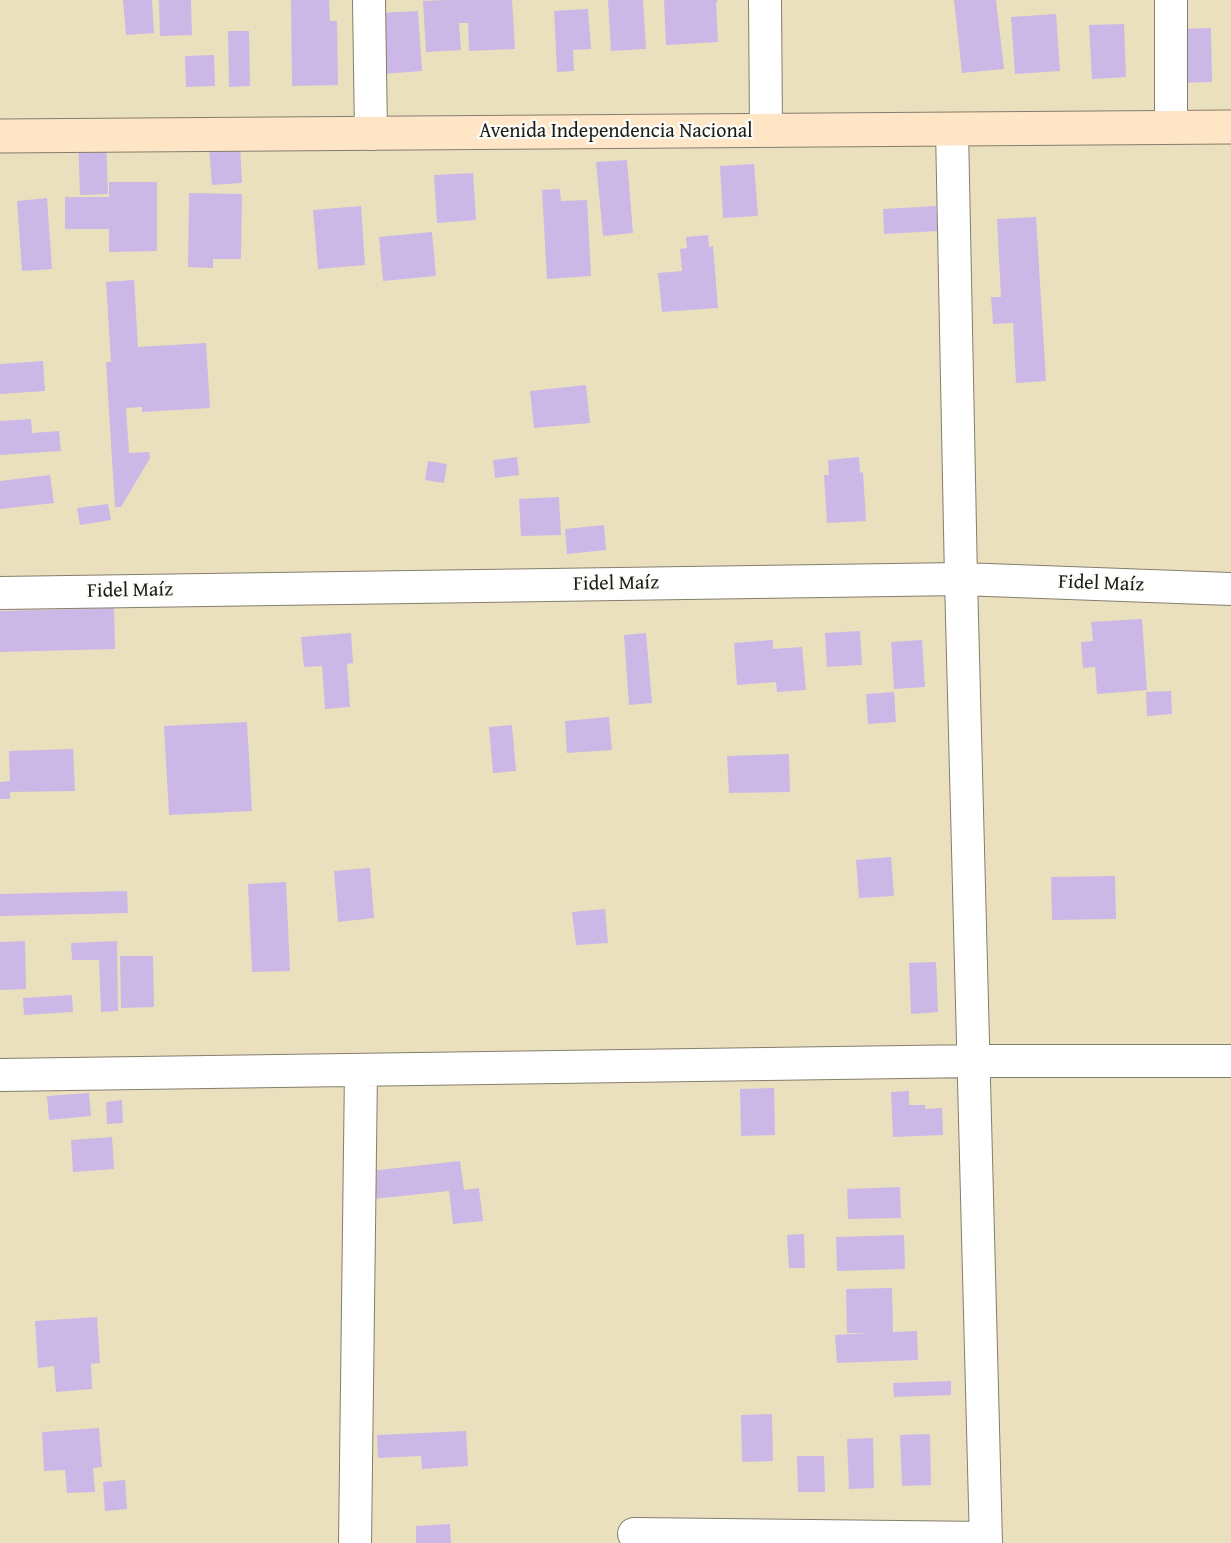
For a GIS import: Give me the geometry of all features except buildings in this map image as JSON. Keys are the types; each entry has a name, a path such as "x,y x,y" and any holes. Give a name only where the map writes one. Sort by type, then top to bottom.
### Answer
{"main road":[{"name":"Avenida Independencia Nacional","path":"0,136 1231,127"}],"street":[{"path":"369,0 371,134"},
{"path":"765,0 766,130"},
{"path":"1171,0 1171,127"},
{"path":"634,1534 986,1540 961,579 952,129"},
{"name":"Fidel Maíz","path":"0,593 961,579 1231,589"},
{"path":"0,1076 975,1061 1231,1061"},
{"path":"355,1543 361,1070"}]}
